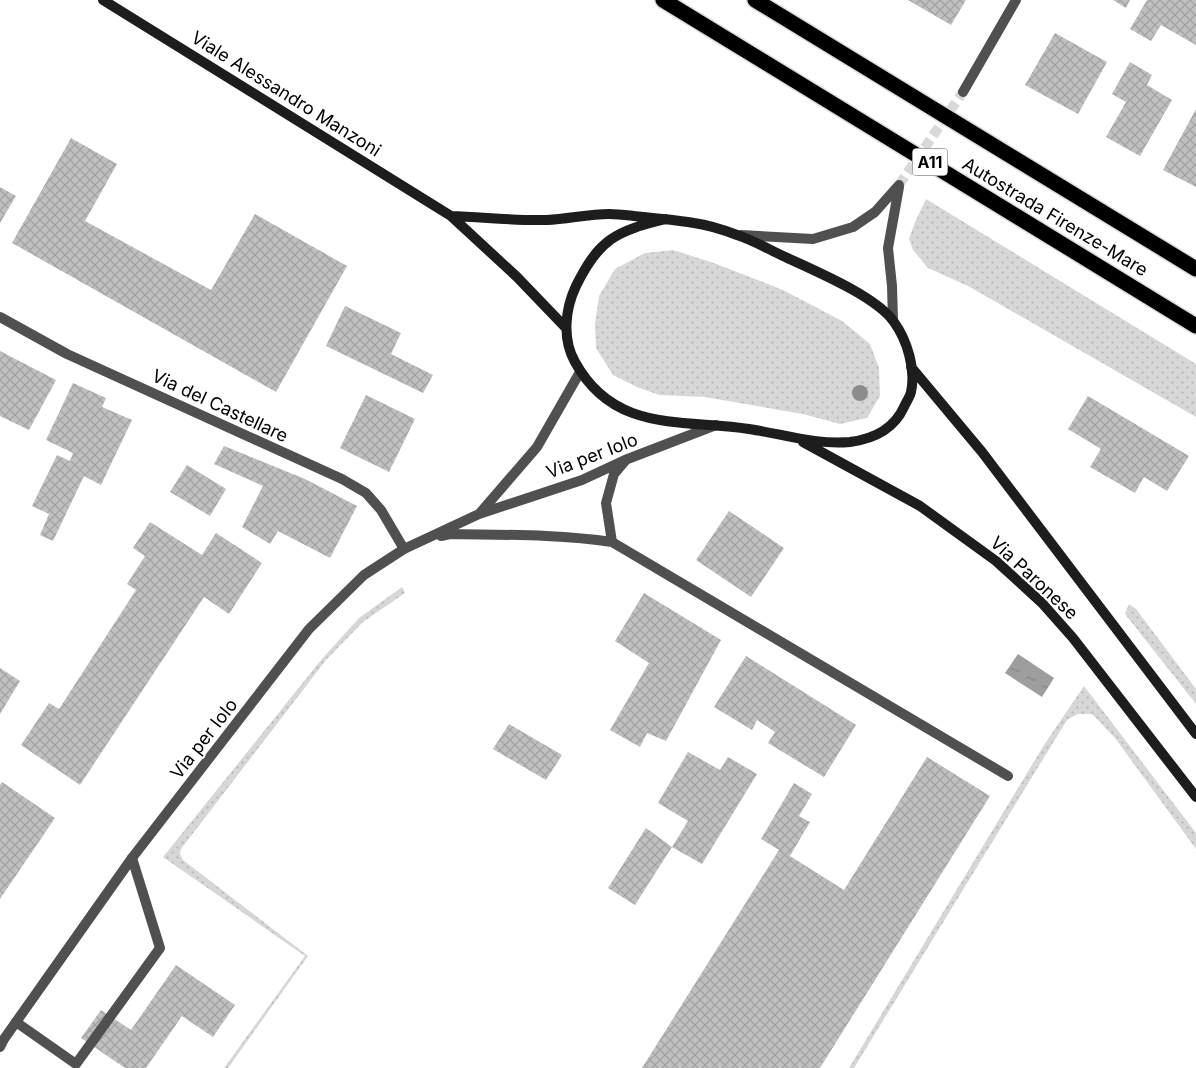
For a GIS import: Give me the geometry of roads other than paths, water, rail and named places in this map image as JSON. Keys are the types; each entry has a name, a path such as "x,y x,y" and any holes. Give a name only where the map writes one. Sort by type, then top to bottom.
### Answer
{"highway":[{"name":"Autostrada Firenze-Mare","path":"663,0 1196,326"},
{"name":"Autostrada Firenze-Mare","path":"755,0 1196,269"}],"street":[{"name":"Viale Alessandro Manzoni","path":"103,0 452,216 517,277 566,328"},
{"path":"963,92 1016,0"},
{"path":"738,235 813,239 854,227 875,212 899,185 888,248 893,320"},
{"path":"452,216 546,220 610,214 666,219 696,223 738,235 831,279 869,300 893,320 907,344 911,367 911,391 900,415 889,428 875,436 850,442 800,440 752,430 672,422 641,416 617,408 597,393 580,372 569,352 566,328 570,298 595,252 616,235 639,226 666,219"},
{"name":"Via del Castellare","path":"0,317 67,354 342,479 366,493 381,510 404,549"},
{"name":"Via Paronese","path":"911,367 982,452 1196,734"},
{"name":"Via per Iolo","path":"480,514 537,447 580,372"},
{"name":"Via per Iolo","path":"1,1043 132,858 309,629 364,575 404,549 480,514 582,480 625,460 716,426"},
{"name":"Via Paronese","path":"800,440 920,506 996,561 1042,603 1073,638 1196,797"},
{"path":"612,542 606,503 614,474 625,460"},
{"path":"424,541 450,534 579,538 612,542 1008,776"},
{"path":"16,1022 76,1064 160,948 132,858"}],"water":[{"path":"1018,654 1054,678 1042,697 1005,673"}],"tunnel":[{"path":"899,185 963,92"}]}
